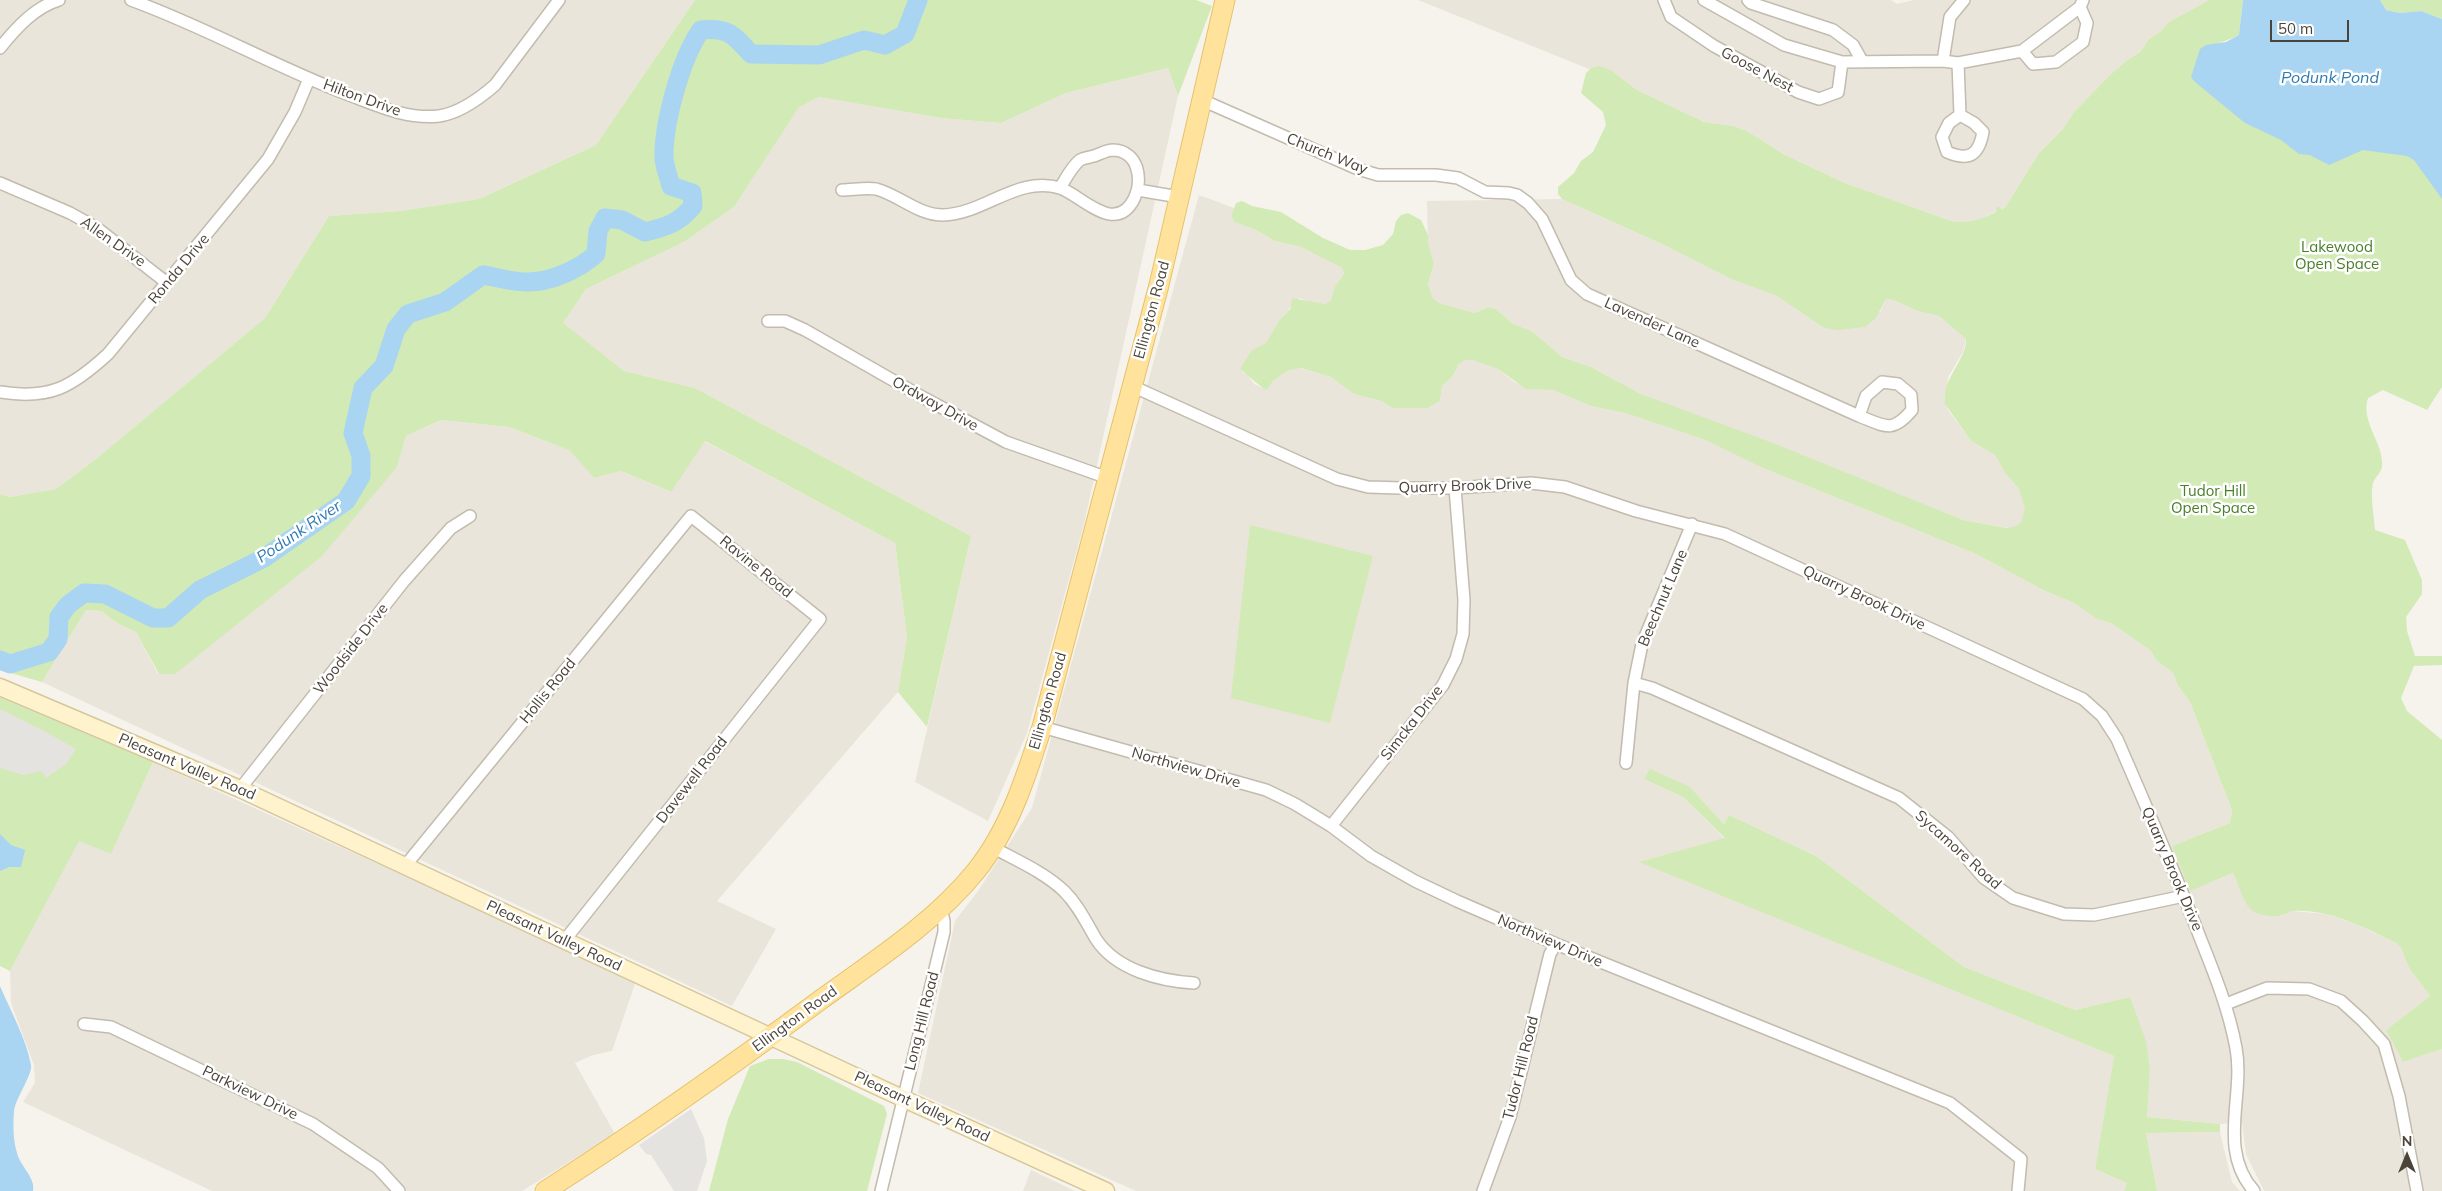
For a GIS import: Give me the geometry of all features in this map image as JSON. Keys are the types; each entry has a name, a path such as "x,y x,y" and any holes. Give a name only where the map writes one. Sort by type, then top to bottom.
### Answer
{"main road":[{"name":"Ellington Road","path":"545,1191 621,1142 894,946 940,909 975,872 992,847 1009,816 1027,773 1042,728 1159,285 1225,0"},
{"name":"Pleasant Valley Road","path":"0,687 240,790 1106,1191"}],"street":[{"path":"0,48 24,22 39,10 59,0"},
{"name":"Hilton Drive","path":"131,0 309,79 402,113 423,117 440,116 455,111 482,96 495,85 559,0"},
{"name":"Goose Nest","path":"1664,0 1671,17 1714,46 1798,92 1812,97 1819,99 1838,92 1842,62"},
{"path":"1704,0 1784,45 1842,62 1943,60 1958,63 2022,52 2081,4 2087,23 2083,42 2056,62 2033,64 2022,52"},
{"path":"1943,60 1950,17 1964,0"},
{"path":"1742,21 1749,2 1833,30 1853,45 1862,61"},
{"path":"1958,63 1960,114"},
{"name":"Ronda Drive","path":"0,392 39,394 62,389 84,376 108,354 268,159 296,112 309,79"},
{"name":"Church Way","path":"1202,100 1358,169 1378,175 1436,175 1458,178 1485,192"},
{"path":"842,190 875,189 922,210 942,215 979,208 1008,193 1032,186 1060,188 1094,210 1116,214 1130,207 1138,190 1140,174 1134,162 1126,154 1112,150 1080,160 1060,188"},
{"name":"Allen Drive","path":"0,183 70,213 97,228 167,283"},
{"path":"1138,190 1179,197"},
{"name":"Lavender Lane","path":"1485,192 1509,193 1528,203 1542,219 1571,280 1588,294 1859,416 1886,427 1902,423 1912,410 1910,395 1898,384 1882,382 1866,396 1859,416"},
{"name":"Ordway Drive","path":"768,321 784,321 805,330 1006,442 1108,478"},
{"name":"Quarry Brook Drive","path":"1132,386 1337,479 1368,486 1455,488 1531,483 1565,486 1636,510 1725,534 2083,699 2102,716 2117,739 2184,896 2226,1004 2237,1051 2236,1156 2245,1181 2254,1191"},
{"name":"Simcka Drive","path":"1331,826 1443,685 1456,659 1463,634 1464,600 1455,488"},
{"name":"Woodside Drive","path":"240,790 404,581 451,528 470,516"},
{"name":"Ravine Road","path":"692,516 820,619"},
{"name":"Hollis Road","path":"405,866 692,516"},
{"name":"Beechnut Lane","path":"1626,763 1634,683 1642,644 1692,524"},
{"name":"Davewell Road","path":"564,941 820,619"},
{"name":"Sycamore Road","path":"1634,683 1652,688 1899,798 1948,837 1984,878 2013,898 2064,914 2094,916 2184,896"},
{"name":"Northview Drive","path":"1042,728 1266,790 1295,804 1331,826 1371,856 1414,881 1556,944 1950,1103 2021,1159 2018,1191"},
{"path":"992,847 1059,887 1077,906 1097,940 1114,957 1155,978 1194,983"},
{"name":"Long Hill Road","path":"881,1191 902,1098 944,932 944,921 940,909"},
{"name":"Tudor Hill Road","path":"1483,1191 1510,1117 1550,954 1556,944"},
{"path":"2226,1004 2267,988 2309,989 2341,1001 2364,1022 2384,1044 2399,1096 2417,1191"},
{"name":"Parkview Drive","path":"84,1024 111,1028 313,1124 378,1168 399,1191"}],"shaded area":[{"path":"0,0 695,0 596,145 479,199 400,211 329,216 265,318 96,459 56,489 10,497 0,494"},
{"path":"1418,0 1891,0 1897,4 1914,0 2209,0 2169,22 2160,32 2149,39 2140,52 2110,75 2074,112 2063,129 2039,153 2006,206 1980,220 1966,223 1951,221 1845,183 1785,155 1747,131 1733,126 1704,122 1637,90 1611,70 1589,69"},
{"path":"1168,68 1178,96 1084,524 1027,733 988,821 915,782 971,536 695,388 624,371 562,324 586,289 684,242 734,207 799,106 819,97 941,118 1001,123 1066,93"},
{"path":"1199,195 1234,208 1231,216 1234,222 1254,229 1275,241 1301,247 1342,268 1344,274 1335,286 1331,300 1325,304 1313,303 1299,298 1280,319 1266,344 1252,350 1242,372 1248,375 1254,384 1267,390 1273,381 1287,371 1300,368 1331,377 1354,394 1381,401 1393,408 1428,408 1440,401 1442,386 1452,377 1459,364 1465,360 1472,360 1498,369 1514,382 1532,389 1553,390 1591,406 1625,413 1719,444 1763,468 1976,554 2045,591 2074,603 2097,619 2111,623 2151,651 2156,660 2173,673 2178,686 2190,702 2232,810 2230,823 2172,846 2190,890 2234,873 2246,902 2281,916 2292,911 2326,914 2353,923 2396,943 2401,948 2409,968 2430,996 2386,1030 2403,1062 2442,1049 2442,1191 2264,1191 2246,1154 2242,1122 2220,1124 2147,1117 2150,1071 2130,997 2075,1010 1964,967 1816,856 1729,815 1724,824 1690,787 1648,774 1644,779 1683,797 1725,839 1640,862 2114,1056 2095,1169 2127,1183 2124,1191 1136,1191 918,1093 955,921 978,891 1032,808"},
{"path":"1562,199 1662,244 1731,279 1777,296 1824,328 1880,312 1886,299 1893,300 1918,311 1939,316 1966,339 1963,352 1948,377 1947,391 1944,397 1948,410 1971,441 1995,455 2005,473 2019,489 2026,509 2021,522 2008,528 1963,520 1641,394 1591,367 1562,357 1533,332 1512,323 1496,309 1488,307 1475,313 1439,303 1433,298 1428,284 1434,263 1428,243 1427,201"},
{"path":"441,420 509,427 569,450 594,478 621,471 670,492 704,441 895,543 907,637 898,692 717,901 776,929 732,1006 42,682 86,610 101,611 117,623 136,632 158,674 397,467 406,436"},
{"path":"0,709 76,749 66,764 46,778 42,771 23,775 0,768"},
{"path":"153,762 636,981 612,1051 593,1055 575,1063 615,1134 522,1191 212,1191 23,1102 35,1083 34,1065 11,1003 10,971 79,840 111,853"},
{"path":"691,1109 704,1138 707,1161 697,1191 674,1191 651,1155 646,1154 639,1145"},
{"path":"2220,1132 2232,1182 2240,1191 2157,1191 2146,1133"},
{"path":"1031,1170 1075,1191 1023,1191"}],"green space":[{"path":"695,0 1196,0 1212,6 1178,96 1168,68 1066,93 1001,123 941,118 819,97 799,107 734,207 684,242 586,289 563,323 624,371 695,388 971,536 927,727 898,692 907,637 895,543 705,441 671,492 621,471 594,478 569,450 509,427 441,420 406,436 397,467 322,556 175,674 159,674 136,632 117,623 101,611 86,610 42,682 0,670 0,494 10,497 56,489 96,459 265,318 329,216 400,211 479,199 596,145"},
{"path":"2209,0 2243,0 2239,35 2208,48 2199,57 2197,64 2218,93 2242,118 2262,131 2399,148 2426,166 2442,193 2442,387 2427,410 2383,390 2368,398 2366,407 2369,424 2382,457 2382,468 2372,488 2375,530 2405,540 2422,580 2422,594 2406,617 2407,631 2415,656 2442,656 2442,665 2414,666 2401,698 2407,711 2442,740 2442,1049 2403,1062 2386,1030 2430,996 2409,968 2401,948 2396,943 2334,916 2307,911 2291,911 2283,915 2267,916 2253,911 2246,904 2233,873 2190,891 2172,846 2230,823 2232,810 2190,702 2178,686 2173,673 2156,660 2151,651 2111,623 2097,619 2074,603 2045,591 1976,554 1763,468 1706,440 1625,413 1591,406 1553,390 1526,389 1498,369 1472,360 1465,360 1459,364 1452,377 1442,386 1440,401 1428,408 1393,408 1381,401 1354,394 1331,377 1301,368 1287,371 1273,381 1267,390 1240,369 1252,350 1266,343 1280,319 1291,308 1292,298 1325,304 1331,300 1335,286 1344,274 1342,268 1301,247 1275,241 1254,229 1234,222 1231,216 1236,203 1242,201 1252,206 1281,212 1323,238 1350,250 1365,250 1383,245 1393,234 1396,221 1401,215 1408,213 1421,220 1428,235 1428,243 1434,263 1428,284 1433,298 1439,303 1475,313 1488,307 1496,309 1512,323 1533,332 1562,357 1591,367 1641,394 1773,443 1963,520 2007,528 2015,526 2021,522 2025,509 2019,489 2005,473 1995,455 1971,441 1945,404 1947,386 1963,354 1966,339 1939,316 1918,311 1893,300 1886,299 1876,318 1865,327 1838,330 1824,328 1777,296 1731,279 1662,244 1562,199 1558,194 1558,187 1574,173 1581,161 1593,152 1606,125 1603,112 1581,93 1586,73 1591,68 1599,66 1611,70 1637,90 1704,122 1733,126 1747,131 1785,155 1845,183 1951,221 1969,222 1996,212 1997,206 2002,209 2006,206 2039,153 2063,129 2074,112 2110,75 2140,52 2149,39 2160,32 2169,22"},
{"path":"2380,0 2442,0 2442,19 2421,11 2400,13 2386,10"},
{"path":"1250,525 1373,556 1330,723 1231,698"},
{"path":"0,697 153,762 111,854 79,841 10,971 0,966"},
{"path":"1650,769 1690,787 1724,824 1729,815 1816,856 1964,967 2075,1010 2130,997 2146,1041 2150,1071 2147,1117 2220,1124 2220,1132 2146,1133 2157,1191 2124,1191 2127,1183 2095,1169 2114,1056 1639,862 1725,838 1683,797 1644,779"},
{"path":"769,1059 797,1062 884,1106 887,1114 867,1191 709,1191 728,1119 750,1066"}],"water":[{"name":"Podunk Pond","path":"2243,0 2380,0 2386,10 2400,13 2421,11 2442,19 2442,199 2414,160 2407,156 2363,150 2329,165 2310,155 2299,154 2281,140 2245,123 2195,82 2191,77 2200,49 2206,45 2226,42 2239,35"},
{"path":"0,834 11,845 25,850 21,867 9,867 0,871"},
{"path":"0,986 22,1035 31,1065 15,1105 13,1127 17,1153 32,1181 33,1191 0,1191"}],"waterway":[{"name":"Podunk River","path":"0,660 10,664 49,652 58,639 59,617 68,605 84,593 105,594 153,618 168,618 200,590 264,558 346,501 361,476 361,456 353,433 363,388 384,366 396,329 408,314 445,302 483,275 514,281 534,282 553,278 572,270 596,254 598,231 605,218 622,220 645,232 666,226 683,217 693,206 692,193 671,186 664,159 664,145 670,110 680,74 701,30 724,31 735,37 751,54 819,55 864,40 885,45 905,34 918,0"}],"park label":[{"name":"Lakewood Open Space","path":"2337,256"},
{"name":"Tudor Hill Open Space","path":"2213,500"}]}
